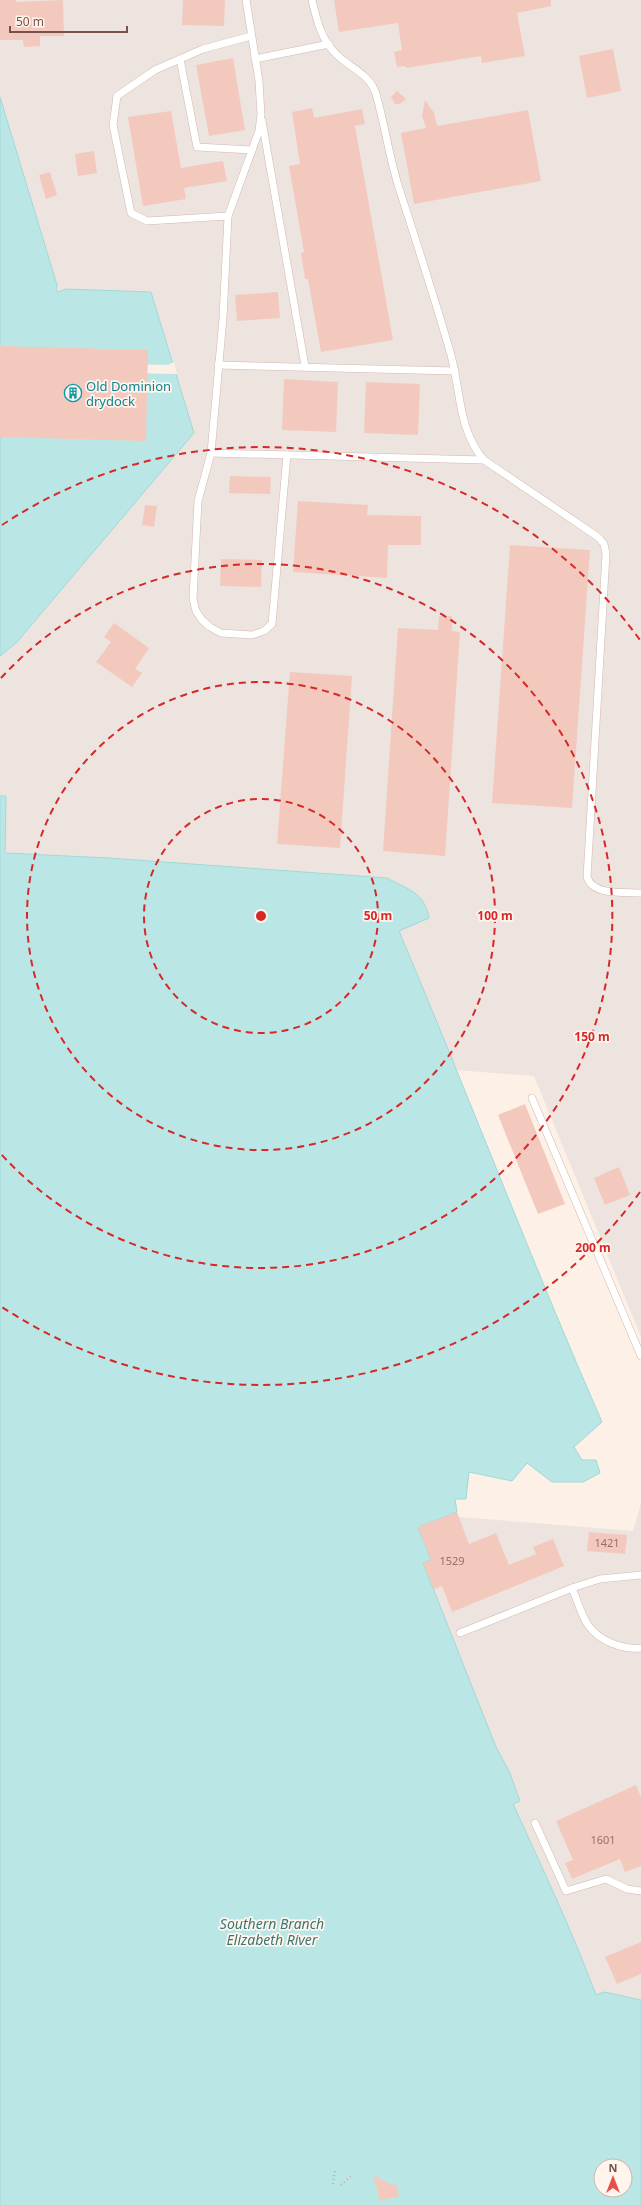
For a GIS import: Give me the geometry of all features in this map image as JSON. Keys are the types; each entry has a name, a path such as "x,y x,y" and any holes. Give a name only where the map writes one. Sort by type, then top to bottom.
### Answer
{"lane":[{"path":"246,0 255,59 261,115 305,366"},
{"path":"312,0 321,35 336,54 362,73 376,92 399,188 424,260 455,371 464,422 470,441 484,460 598,537 604,544 605,570 587,877 589,883 594,888 641,893"},
{"path":"228,216 147,221 131,213 113,125 117,96 155,70 203,49 251,36"},
{"path":"255,59 329,44"},
{"path":"180,59 197,147 252,150"},
{"path":"261,115 259,131 228,216 223,318 211,453 198,501 193,599 196,611 210,627 221,633 252,635 264,631 272,624 287,455"},
{"path":"218,365 305,366 455,371"},
{"path":"211,453 484,460"},
{"path":"532,1098 641,1356"},
{"path":"460,1633 572,1588 600,1579 641,1575"},
{"path":"572,1588 588,1626 599,1636 616,1646 641,1648"},
{"path":"535,1823 566,1891 606,1879 627,1889 641,1891"}],"path":[{"path":"333,2184 335,2170"},
{"path":"341,2185 352,2175"}],"shaded area":[{"path":"0,0 641,0 641,1337 534,1076 0,1035"},
{"path":"641,1503 641,2206 288,2206 343,1556 457,1512 459,1517 633,1531"}],"water":[{"path":"0,97 57,285 56,289 58,292 66,289 151,292 194,433 17,642 0,656"},
{"name":"Southern Branch Elizabeth River","path":"0,796 6,796 5,853 108,858 387,878 409,889 419,897 427,909 429,918 399,931 550,1300 602,1422 574,1447 582,1460 596,1460 600,1473 583,1482 552,1482 527,1463 512,1481 469,1472 466,1499 455,1499 457,1512 418,1527 431,1560 423,1563 496,1747 509,1771 520,1801 513,1804 567,1923 596,1995 604,1992 641,2000 641,2206 0,2206"}],"pier":[{"path":"174,362 177,374 127,373 127,364 168,365"}],"building":[{"path":"0,0 16,0 16,2 63,0 64,36 40,36 40,46 24,47 23,40 0,40"},
{"path":"183,0 225,0 224,26 182,25"},
{"path":"334,0 551,0 551,6 517,13 525,56 482,63 481,56 406,68 405,66 397,67 394,52 402,50 398,23 339,32"},
{"path":"613,49 621,91 587,98 579,56"},
{"path":"233,58 245,130 209,136 196,65"},
{"path":"397,91 406,99 400,104 395,104 391,97"},
{"path":"425,100 434,113 437,126 528,110 541,181 414,204 401,133 426,128 422,116"},
{"path":"312,108 314,118 362,109 365,124 355,126 393,340 321,352 308,279 305,279 301,253 304,252 289,166 300,164 292,112"},
{"path":"171,111 181,168 223,161 227,181 184,188 186,199 143,206 128,117"},
{"path":"94,151 97,173 78,176 75,154"},
{"path":"50,172 57,195 46,199 39,175"},
{"path":"278,292 280,318 237,321 235,295"},
{"name":"Old Dominion drydock","path":"0,346 148,350 146,441 0,437"},
{"path":"284,379 338,382 336,432 282,430"},
{"path":"366,382 420,384 418,435 364,433"},
{"path":"230,476 271,477 270,494 229,493"},
{"path":"298,501 368,505 367,515 421,516 421,545 388,545 387,578 293,572"},
{"path":"145,505 157,506 154,527 142,525"},
{"path":"510,545 590,550 572,808 492,803"},
{"path":"221,559 262,560 261,587 220,586"},
{"path":"439,616 452,616 452,631 460,632 445,856 383,851 398,628 438,630"},
{"path":"114,623 149,648 135,669 142,673 132,687 96,662 111,642 104,637"},
{"path":"290,672 352,676 340,848 277,844"},
{"path":"525,1104 565,1204 538,1214 498,1115"},
{"path":"619,1167 630,1195 605,1205 594,1178"},
{"path":"457,1512 469,1544 496,1533 509,1565 536,1554 533,1547 553,1539 564,1566 452,1612 442,1586 434,1589 423,1563 431,1560 418,1527"},
{"path":"589,1532 627,1535 625,1554 587,1551"},
{"path":"636,1785 641,1797 641,1866 625,1872 620,1859 572,1879 565,1863 573,1860 556,1821"},
{"path":"641,1942 641,1974 617,1984 605,1957"},
{"path":"373,2175 392,2185 396,2184 399,2196 380,2201"}],"place":[{"name":"Old Dominion drydock","path":"73,393"}]}
